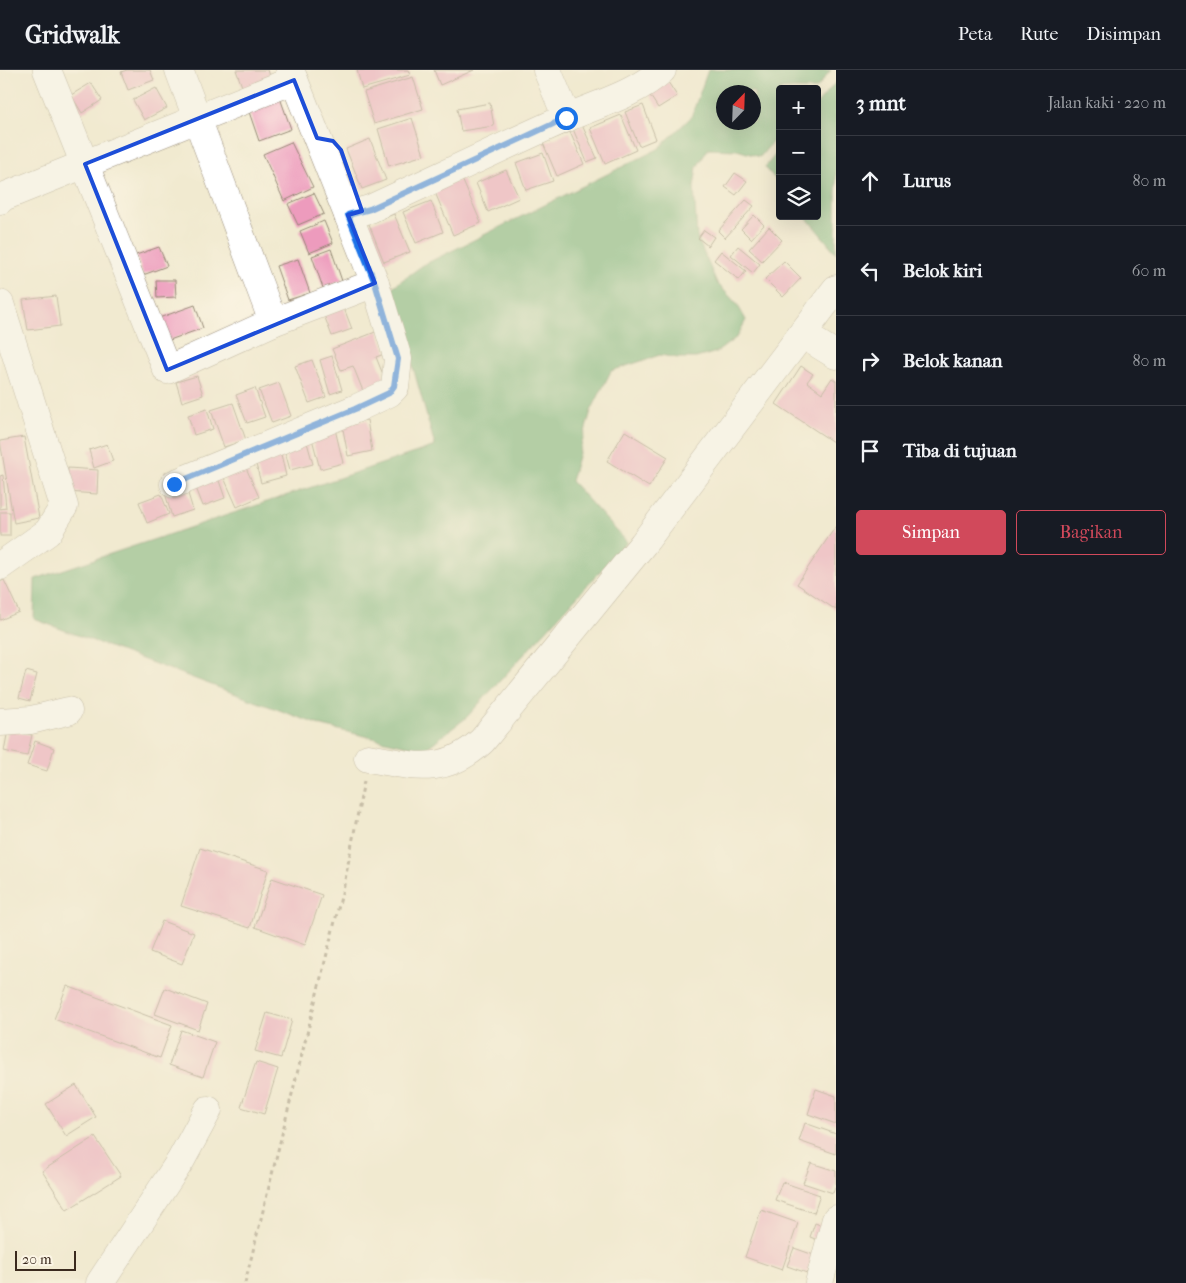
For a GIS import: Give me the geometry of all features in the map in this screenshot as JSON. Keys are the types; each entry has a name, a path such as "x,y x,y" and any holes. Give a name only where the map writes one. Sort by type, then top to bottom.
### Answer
{"street":[{"path":"47,70 167,370 273,322 375,283"},
{"path":"179,70 273,322"},
{"path":"547,70 566,118"},
{"path":"355,213 566,118 619,98 644,85 662,70"},
{"path":"0,200 197,118 292,75 318,140 329,139 338,144 355,213 398,359 394,386 389,393 355,409 174,484"},
{"path":"368,758 408,765 442,765 469,753 482,741 643,544 836,289"},
{"path":"0,304 64,506 48,532 0,566"},
{"path":"802,334 836,355"},
{"path":"0,722 31,720 68,711"},
{"path":"100,1283 181,1160 208,1110"},
{"path":"819,1283 836,1219"}],"path":[{"path":"245,1283 344,885 368,758"}],"highlighted area":[{"path":"294,80 317,138 333,141 341,150 362,211 348,215 375,283 167,370 85,164"}],"green space":[{"path":"708,70 831,70 819,85 776,85 776,138 760,157 737,150 708,149 697,167 694,187 697,237 717,283 737,304 746,320 737,337 717,352 696,358 660,355 611,371 591,411 571,481 627,542 466,718 424,750 322,726 34,619 35,579 435,446 391,288 423,265 658,149 691,117"},
{"path":"836,82 836,253 808,220 821,220 821,99"},
{"path":"776,154 776,180 765,167"}],"building":[{"path":"127,70 150,70 154,80 128,90 121,72"},
{"path":"236,70 268,70 271,79 243,89"},
{"path":"357,70 408,70 410,75 362,89"},
{"path":"434,70 474,70 440,85"},
{"path":"413,77 423,109 374,124 364,92"},
{"path":"668,82 677,96 658,108 649,94"},
{"path":"91,83 102,100 82,113 71,95"},
{"path":"156,88 167,108 144,120 133,100"},
{"path":"279,95 291,129 259,141 247,106"},
{"path":"490,103 494,126 461,131 457,109"},
{"path":"643,105 656,139 639,146 625,112"},
{"path":"621,115 636,150 605,164 590,128"},
{"path":"412,118 424,155 389,166 378,129"},
{"path":"582,125 597,158 587,162 573,129"},
{"path":"570,132 584,164 557,176 543,143"},
{"path":"370,139 386,180 362,189 346,149"},
{"path":"291,142 313,187 284,201 263,154"},
{"path":"543,153 553,181 526,190 516,163"},
{"path":"506,170 519,198 488,212 476,183"},
{"path":"735,173 747,181 736,195 725,187"},
{"path":"462,179 481,223 453,235 434,190"},
{"path":"314,193 324,214 298,225 288,204"},
{"path":"746,200 754,206 725,238 718,231"},
{"path":"431,201 443,232 416,243 403,212"},
{"path":"394,214 410,252 384,262 369,224"},
{"path":"754,215 764,225 751,239 741,229"},
{"path":"324,221 333,243 309,253 300,231"},
{"path":"769,227 782,240 762,261 749,249"},
{"path":"704,230 714,237 708,246 698,238"},
{"path":"738,246 760,264 753,273 731,255"},
{"path":"159,247 167,266 143,275 136,255"},
{"path":"331,249 342,281 323,288 312,256"},
{"path":"721,251 746,271 739,280 714,260"},
{"path":"298,259 310,293 288,300 276,266"},
{"path":"784,261 801,278 783,297 765,279"},
{"path":"156,280 175,280 176,297 157,298"},
{"path":"56,296 60,326 28,330 23,300"},
{"path":"342,303 352,329 332,336 322,310"},
{"path":"195,305 203,328 164,342 156,319"},
{"path":"378,331 387,353 376,357 386,382 363,391 353,366 341,370 332,349"},
{"path":"332,356 342,390 330,394 320,360"},
{"path":"312,360 326,397 309,403 295,366"},
{"path":"801,366 813,374 807,382 822,393 832,378 836,381 836,444 776,404"},
{"path":"197,376 203,395 182,402 176,382"},
{"path":"279,383 291,416 272,423 259,390"},
{"path":"255,388 265,417 247,423 236,395"},
{"path":"233,403 246,440 224,447 211,410"},
{"path":"207,409 213,429 194,435 188,415"},
{"path":"367,420 372,451 348,456 342,424"},
{"path":"335,429 343,463 320,469 311,435"},
{"path":"625,431 668,457 649,487 607,461"},
{"path":"24,437 39,518 14,523 0,441"},
{"path":"306,439 313,464 290,470 283,444"},
{"path":"107,444 113,461 94,468 89,450"},
{"path":"280,450 286,476 261,483 254,457"},
{"path":"243,461 259,497 237,507 221,471"},
{"path":"68,468 98,470 97,494 67,492"},
{"path":"216,472 225,498 203,506 193,480"},
{"path":"3,475 6,508 0,509 0,476"},
{"path":"186,487 193,510 172,517 165,493"},
{"path":"161,494 169,514 147,523 139,502"},
{"path":"0,512 10,512 10,536 0,536"},
{"path":"836,526 836,610 797,584"},
{"path":"4,580 19,612 0,620 0,582"},
{"path":"26,671 37,674 30,701 19,698"},
{"path":"8,730 32,735 27,756 4,751"},
{"path":"35,741 54,748 47,771 27,765"},
{"path":"200,848 268,870 250,928 181,906"},
{"path":"272,878 322,895 305,945 255,927"},
{"path":"162,921 194,933 182,964 150,952"},
{"path":"67,986 172,1025 160,1058 54,1019"},
{"path":"165,988 207,1004 198,1030 155,1014"},
{"path":"267,1013 292,1020 281,1058 255,1051"},
{"path":"181,1030 215,1042 203,1077 169,1065"},
{"path":"256,1062 278,1069 264,1114 241,1107"},
{"path":"76,1085 96,1117 66,1136 46,1104"},
{"path":"816,1089 836,1096 836,1124 808,1114"},
{"path":"805,1123 836,1134 836,1154 799,1141"},
{"path":"95,1137 121,1176 67,1210 42,1171"},
{"path":"811,1163 836,1171 836,1185 833,1193 803,1183"},
{"path":"782,1182 820,1195 814,1213 775,1200"},
{"path":"761,1210 798,1223 782,1270 745,1257"},
{"path":"815,1223 828,1228 823,1242 810,1237"},
{"path":"794,1248 814,1255 807,1273 787,1266"}],"route":[{"path":"174,484 389,393 394,386 398,359 375,283 348,215 370,209 566,118"}]}
